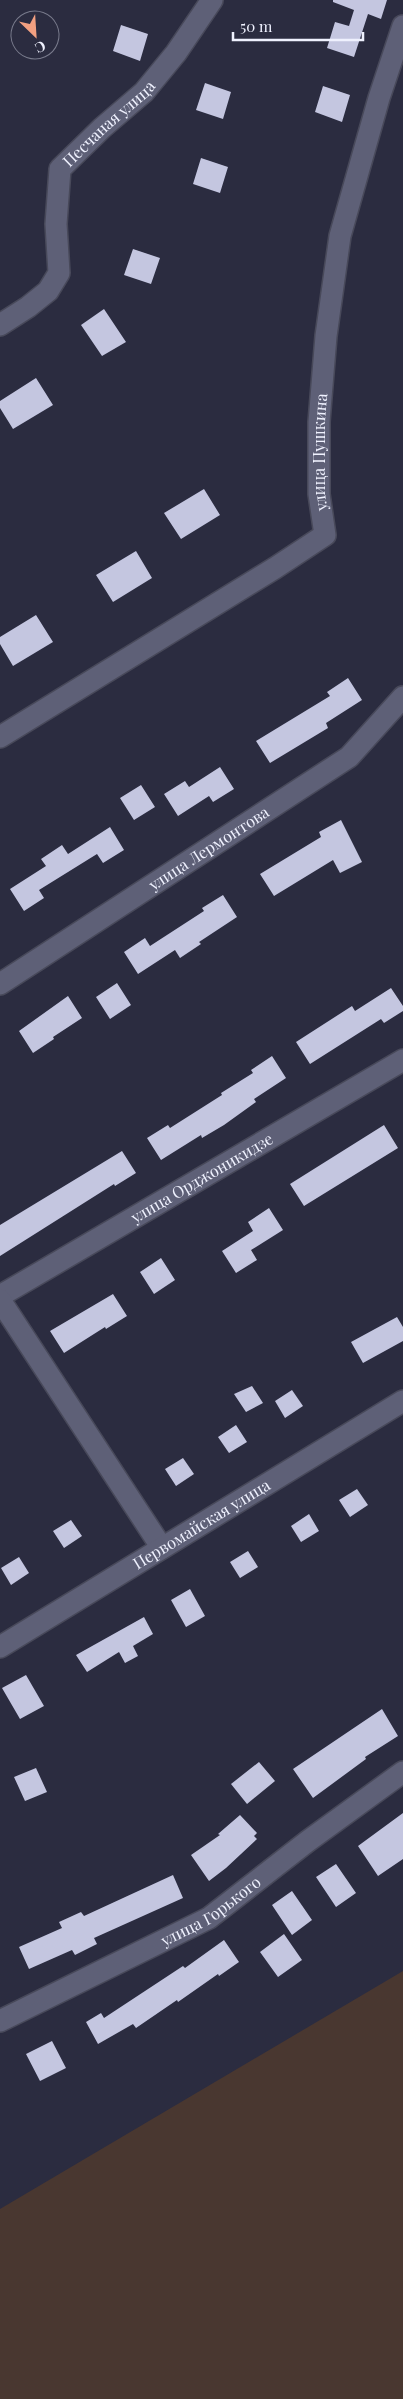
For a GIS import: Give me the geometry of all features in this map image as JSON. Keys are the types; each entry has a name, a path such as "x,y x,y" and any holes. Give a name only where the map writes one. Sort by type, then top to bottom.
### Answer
{"street":[{"name":"Песчаная улица","path":"0,325 28,307 48,290 58,273 56,224 60,169 102,128 144,92 176,53 212,0"},
{"name":"улица Пушкина","path":"0,736 275,568 325,535 319,494 319,422 326,336 340,236 379,98 403,26"},
{"name":"улица Лермонтова","path":"0,984 349,757 403,698"},
{"name":"улица Орджоникидзе","path":"0,1298 403,1060"},
{"path":"0,1298 162,1548"},
{"name":"Первомайская улица","path":"0,1647 403,1401"},
{"name":"улица Горького","path":"0,2021 209,1918 308,1841 403,1772"}],"shaded area":[{"path":"403,1971 403,2399 0,2399 0,2209"}],"building":[{"path":"333,0 387,0 381,19 368,14 354,57 327,48 335,22 349,26 354,10 333,2"},
{"path":"121,25 148,34 140,61 113,51"},
{"path":"205,83 231,92 223,119 196,110"},
{"path":"323,86 350,95 342,122 315,112"},
{"path":"201,158 228,167 220,193 193,184"},
{"path":"133,249 160,258 151,284 124,275"},
{"path":"104,309 126,342 102,356 81,325"},
{"path":"36,378 53,405 13,429 0,408 0,401"},
{"path":"204,489 220,515 181,539 164,513"},
{"path":"136,551 152,578 113,602 96,575"},
{"path":"36,615 53,642 13,666 0,644 0,637"},
{"path":"348,678 362,700 326,723 328,728 270,763 256,741 330,696 327,692"},
{"path":"220,767 234,789 213,802 209,796 178,816 164,794 185,781 189,787"},
{"path":"141,785 155,807 134,820 120,798"},
{"path":"341,820 362,862 340,873 333,860 274,896 260,874 321,837 319,832"},
{"path":"110,827 124,850 103,863 97,854 39,890 44,898 24,911 10,889 46,866 41,859 62,845 68,854"},
{"path":"223,895 237,917 199,942 201,944 180,958 175,950 138,974 124,952 145,938 150,946 204,911 202,908"},
{"path":"117,983 131,1005 110,1019 96,997"},
{"path":"391,988 403,1006 403,1011 384,1023 381,1019 310,1064 296,1042 352,1006 355,1011"},
{"path":"68,996 82,1018 33,1053 19,1031"},
{"path":"272,1056 286,1078 254,1099 256,1102 224,1125 202,1138 201,1135 161,1160 147,1138 168,1125 170,1128 222,1095 221,1093 253,1073 251,1070"},
{"path":"384,1125 398,1148 304,1206 290,1184"},
{"path":"122,1151 136,1173 115,1186 114,1184 0,1256 0,1225"},
{"path":"269,1208 283,1230 251,1250 257,1260 236,1273 222,1251 253,1231 248,1222"},
{"path":"161,1258 175,1280 154,1294 140,1272"},
{"path":"113,1294 127,1316 106,1329 105,1327 64,1353 50,1331"},
{"path":"397,1317 403,1327 403,1341 363,1363 351,1342"},
{"path":"252,1386 263,1403 246,1412 234,1394"},
{"path":"292,1390 303,1406 285,1418 275,1401"},
{"path":"236,1425 247,1442 229,1453 218,1437"},
{"path":"183,1458 194,1474 176,1486 165,1469"},
{"path":"357,1489 368,1505 350,1517 339,1500"},
{"path":"309,1514 319,1531 301,1542 291,1526"},
{"path":"71,1520 82,1536 64,1548 53,1531"},
{"path":"248,1551 258,1567 240,1578 230,1562"},
{"path":"19,1557 29,1573 11,1585 1,1568"},
{"path":"190,1589 205,1616 186,1627 171,1600"},
{"path":"144,1617 153,1634 133,1646 138,1656 125,1663 119,1652 87,1672 76,1655"},
{"path":"26,1675 44,1706 20,1719 2,1688"},
{"path":"382,1709 398,1736 365,1757 366,1759 313,1798 293,1769"},
{"path":"259,1762 275,1781 247,1804 231,1784"},
{"path":"36,1768 47,1792 25,1801 14,1777"},
{"path":"403,1813 403,1859 378,1876 358,1846"},
{"path":"240,1815 257,1833 254,1836 257,1839 209,1881 191,1855 220,1835 218,1834"},
{"path":"336,1864 356,1893 336,1907 316,1877"},
{"path":"173,1875 183,1898 94,1938 97,1944 75,1955 72,1950 29,1969 19,1947 62,1928 59,1922 81,1912 84,1916"},
{"path":"292,1891 312,1920 292,1935 272,1905"},
{"path":"284,1934 302,1960 278,1977 260,1952"},
{"path":"224,1940 239,1962 136,2028 133,2024 98,2044 86,2022 101,2013 104,2018 183,1966 185,1968"},
{"path":"52,2041 66,2068 40,2081 26,2054"}]}
